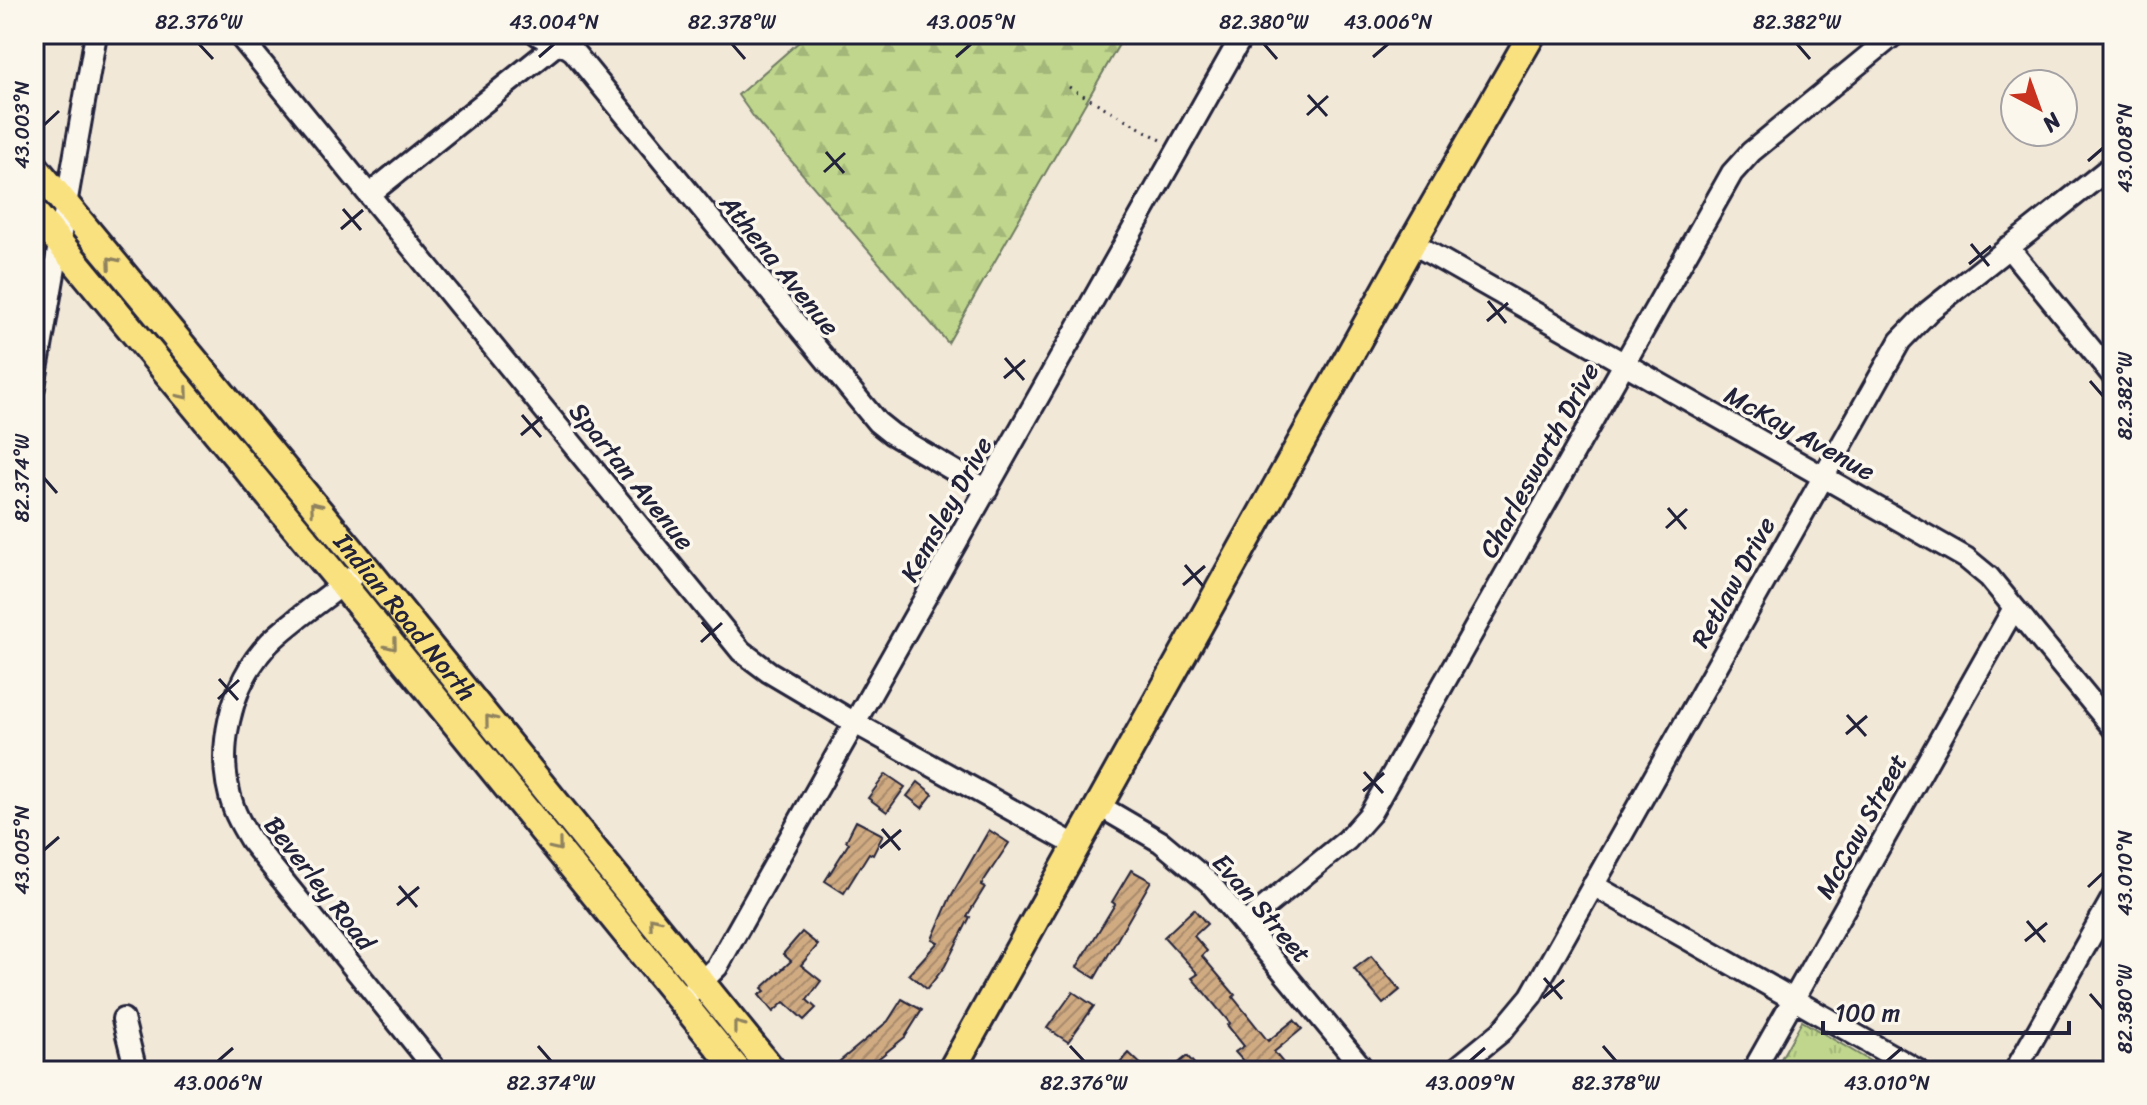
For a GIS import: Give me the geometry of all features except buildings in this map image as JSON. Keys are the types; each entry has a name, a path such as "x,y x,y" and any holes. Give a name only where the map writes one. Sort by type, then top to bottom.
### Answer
{"main road":[{"path":"951,1071 1412,243 1532,34"},
{"name":"Indian Road North","path":"34,166 365,567 773,1071"},
{"name":"Indian Road North","path":"34,212 343,585 738,1071"}],"street":[{"path":"34,387 96,34"},
{"name":"Spartan Avenue","path":"238,34 741,651 769,672 855,723 1075,845"},
{"path":"537,34 540,38 564,38"},
{"name":"Kemsley Drive","path":"683,1001 717,967 1243,34"},
{"name":"Charlesworth Drive","path":"1244,924 1347,840 1363,823 1400,764 1732,173 1751,152 1895,34"},
{"path":"370,194 564,38"},
{"name":"Athena Avenue","path":"564,38 877,422 987,490"},
{"name":"Retlaw Drive","path":"1453,1071 1501,1032 1522,1009 1822,475 1908,331 2113,165"},
{"name":"McKay Avenue","path":"1412,243 1966,558 1989,577 2113,728"},
{"path":"2008,247 2113,376"},
{"name":"Beverley Road","path":"365,567 271,642 243,680 227,734 225,758 233,807 251,841 437,1071"},
{"name":"McCaw Street","path":"1753,1071 2014,608"},
{"name":"Evan Street","path":"1098,805 1186,860 1209,882 1365,1071"},
{"path":"1593,885 1919,1071"},
{"path":"2015,1071 2113,897"},
{"path":"123,1019 136,1071"}],"path":[{"path":"1069,87 1178,150"}],"green space":[{"path":"808,34 1125,34 948,343 755,119 738,95"},
{"path":"1802,1021 1887,1071 1774,1071"}]}
